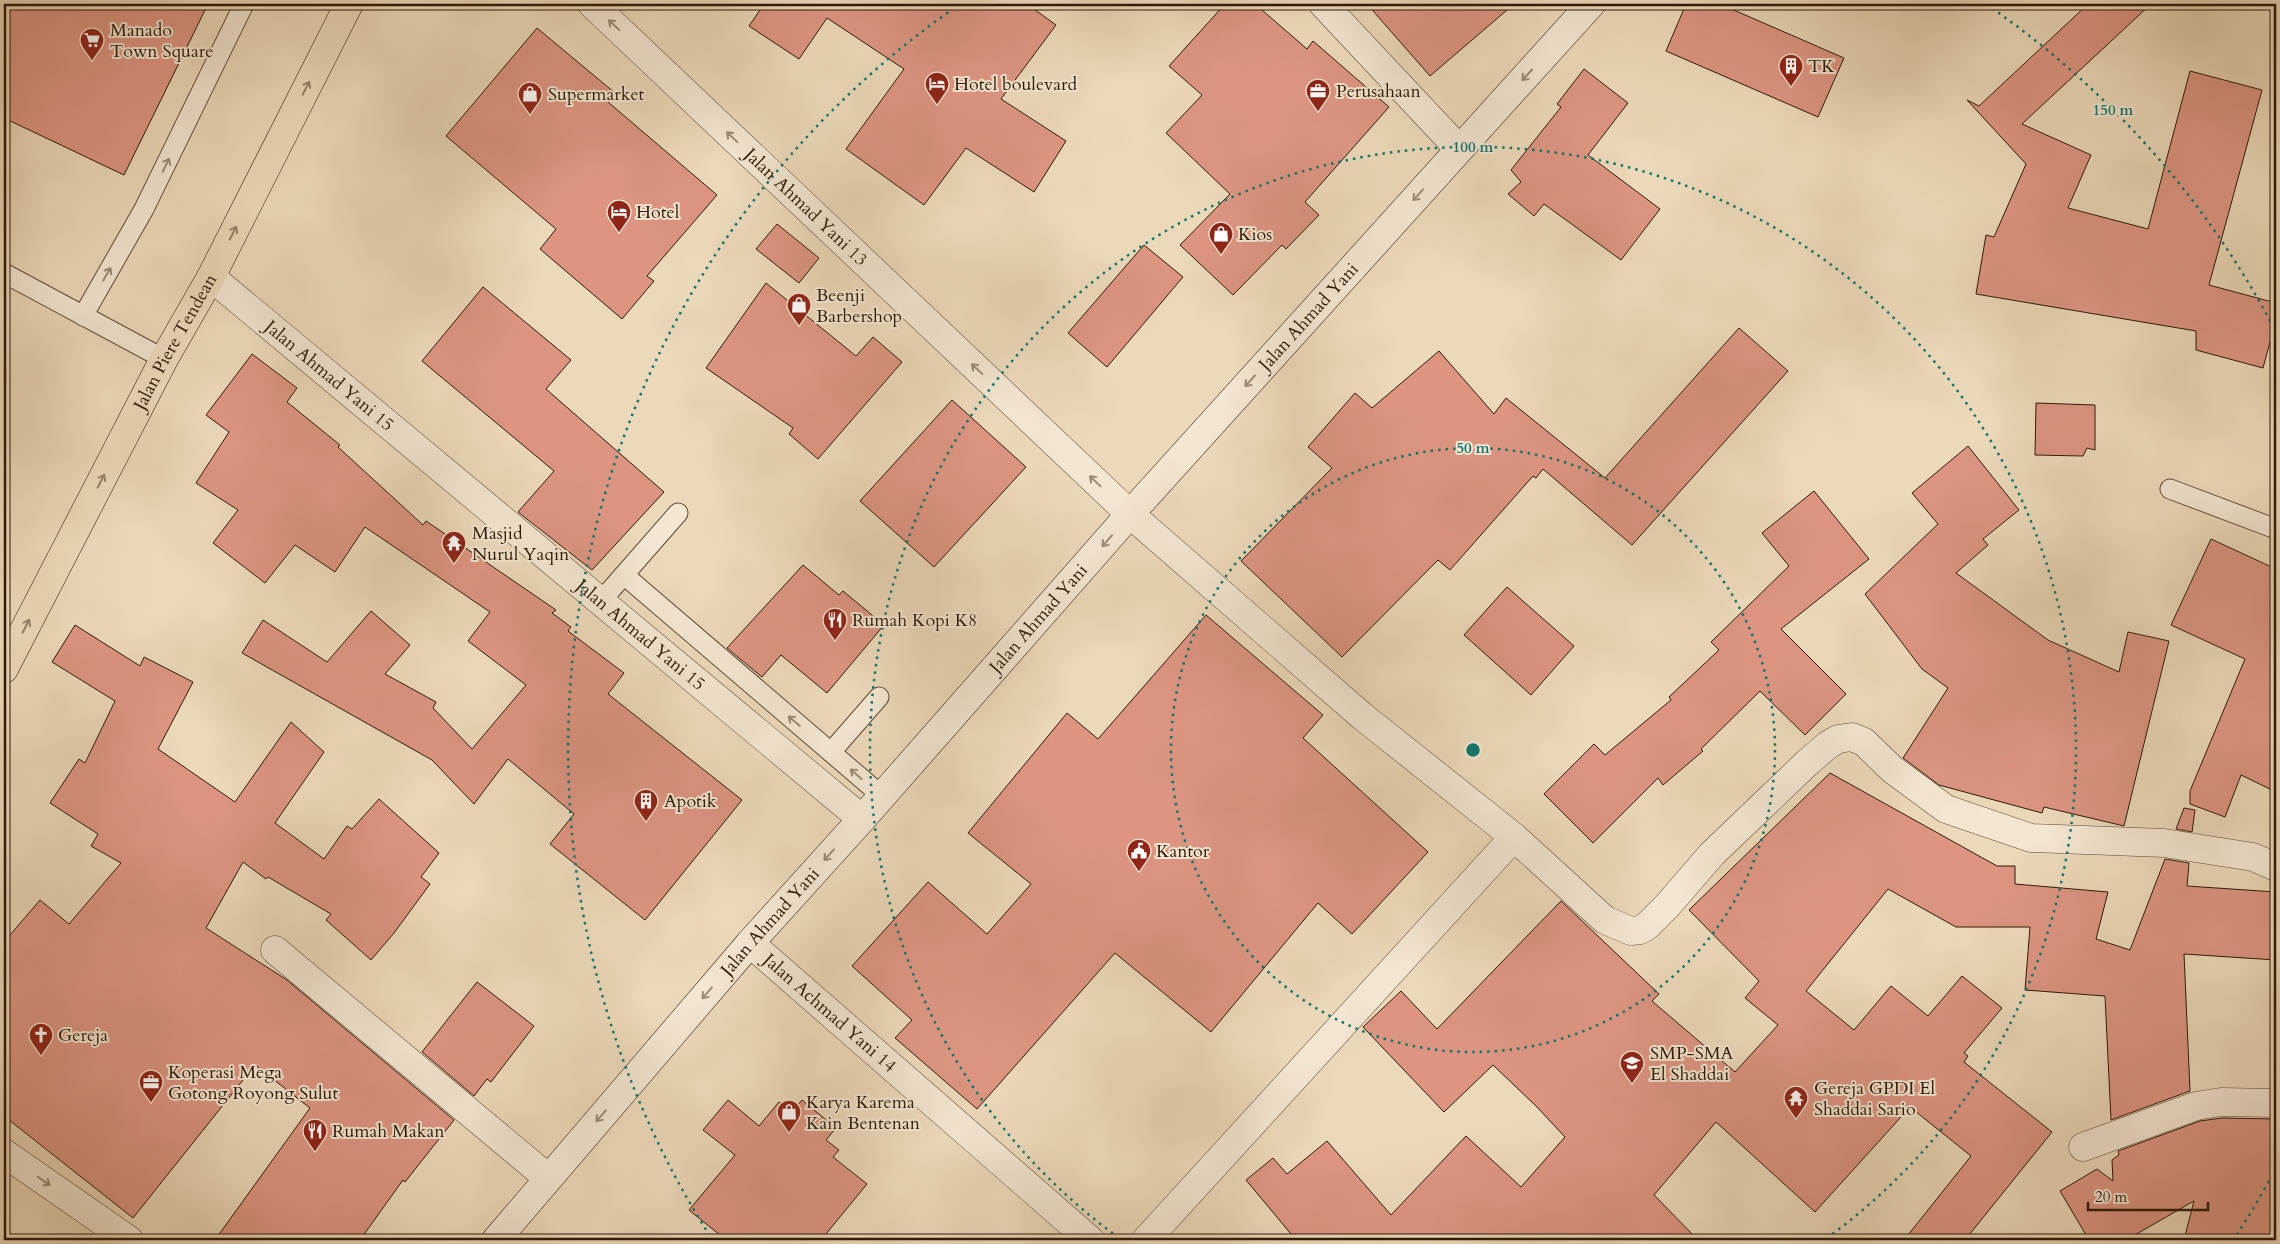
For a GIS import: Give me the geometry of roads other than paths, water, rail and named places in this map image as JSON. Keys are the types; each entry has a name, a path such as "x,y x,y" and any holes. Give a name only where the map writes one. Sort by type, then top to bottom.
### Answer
{"highway":[{"name":"Jalan Piere Tendean","path":"4,669 164,359 211,277 348,7"}],"street":[{"name":"Jalan Ahmad Yani 13","path":"592,4 1130,514 1362,716 1514,838 1605,920 1613,925 1631,931 1640,930 1667,906 1712,854 1828,745 1838,739 1852,738 1864,742 1893,770 1946,810 2031,838 2164,843 2253,857 2276,867"},
{"path":"1323,4 1459,149"},
{"name":"Jalan Ahmad Yani","path":"496,1240 750,943 862,819 1130,514 1591,4"},
{"name":"Jalan Ahmad Yani 15","path":"211,277 862,819"},
{"path":"1146,1240 1514,838"},
{"name":"Jalan Achmad Yani 14","path":"750,943 1090,1240"},
{"path":"275,950 548,1178"},
{"path":"2083,1147 2196,1106 2222,1102 2276,1103"},
{"path":"4,1153 129,1240"}],"lane":[{"path":"83,316 144,209 244,4"},
{"path":"4,273 164,359"},
{"path":"2170,489 2276,529"},
{"path":"601,601 678,513"},
{"path":"624,575 882,796"},
{"path":"665,654 687,630"},
{"path":"831,752 879,697"}],"place":[{"name":"Manado Town Square","path":"92,61"},
{"name":"TK","path":"1791,87"},
{"name":"Hotel boulevard","path":"937,105"},
{"name":"Perusahaan","path":"1318,112"},
{"name":"Supermarket","path":"530,115"},
{"name":"Hotel","path":"619,233"},
{"name":"Kios","path":"1221,255"},
{"name":"Beenji Barbershop","path":"799,326"},
{"name":"Masjid Nurul Yaqin","path":"454,564"},
{"name":"Rumah Kopi K8","path":"835,641"},
{"name":"Apotik","path":"646,822"},
{"name":"Kantor","path":"1139,872"},
{"name":"Gereja","path":"41,1056"},
{"name":"SMP-SMA El Shaddai","path":"1632,1084"},
{"name":"Koperasi Mega Gotong Royong Sulut","path":"151,1103"},
{"name":"Gereja GPDI El Shaddai Sario","path":"1796,1119"},
{"name":"Karya Karema Kain Bentenan","path":"789,1133"},
{"name":"Rumah Makan","path":"315,1152"}]}
